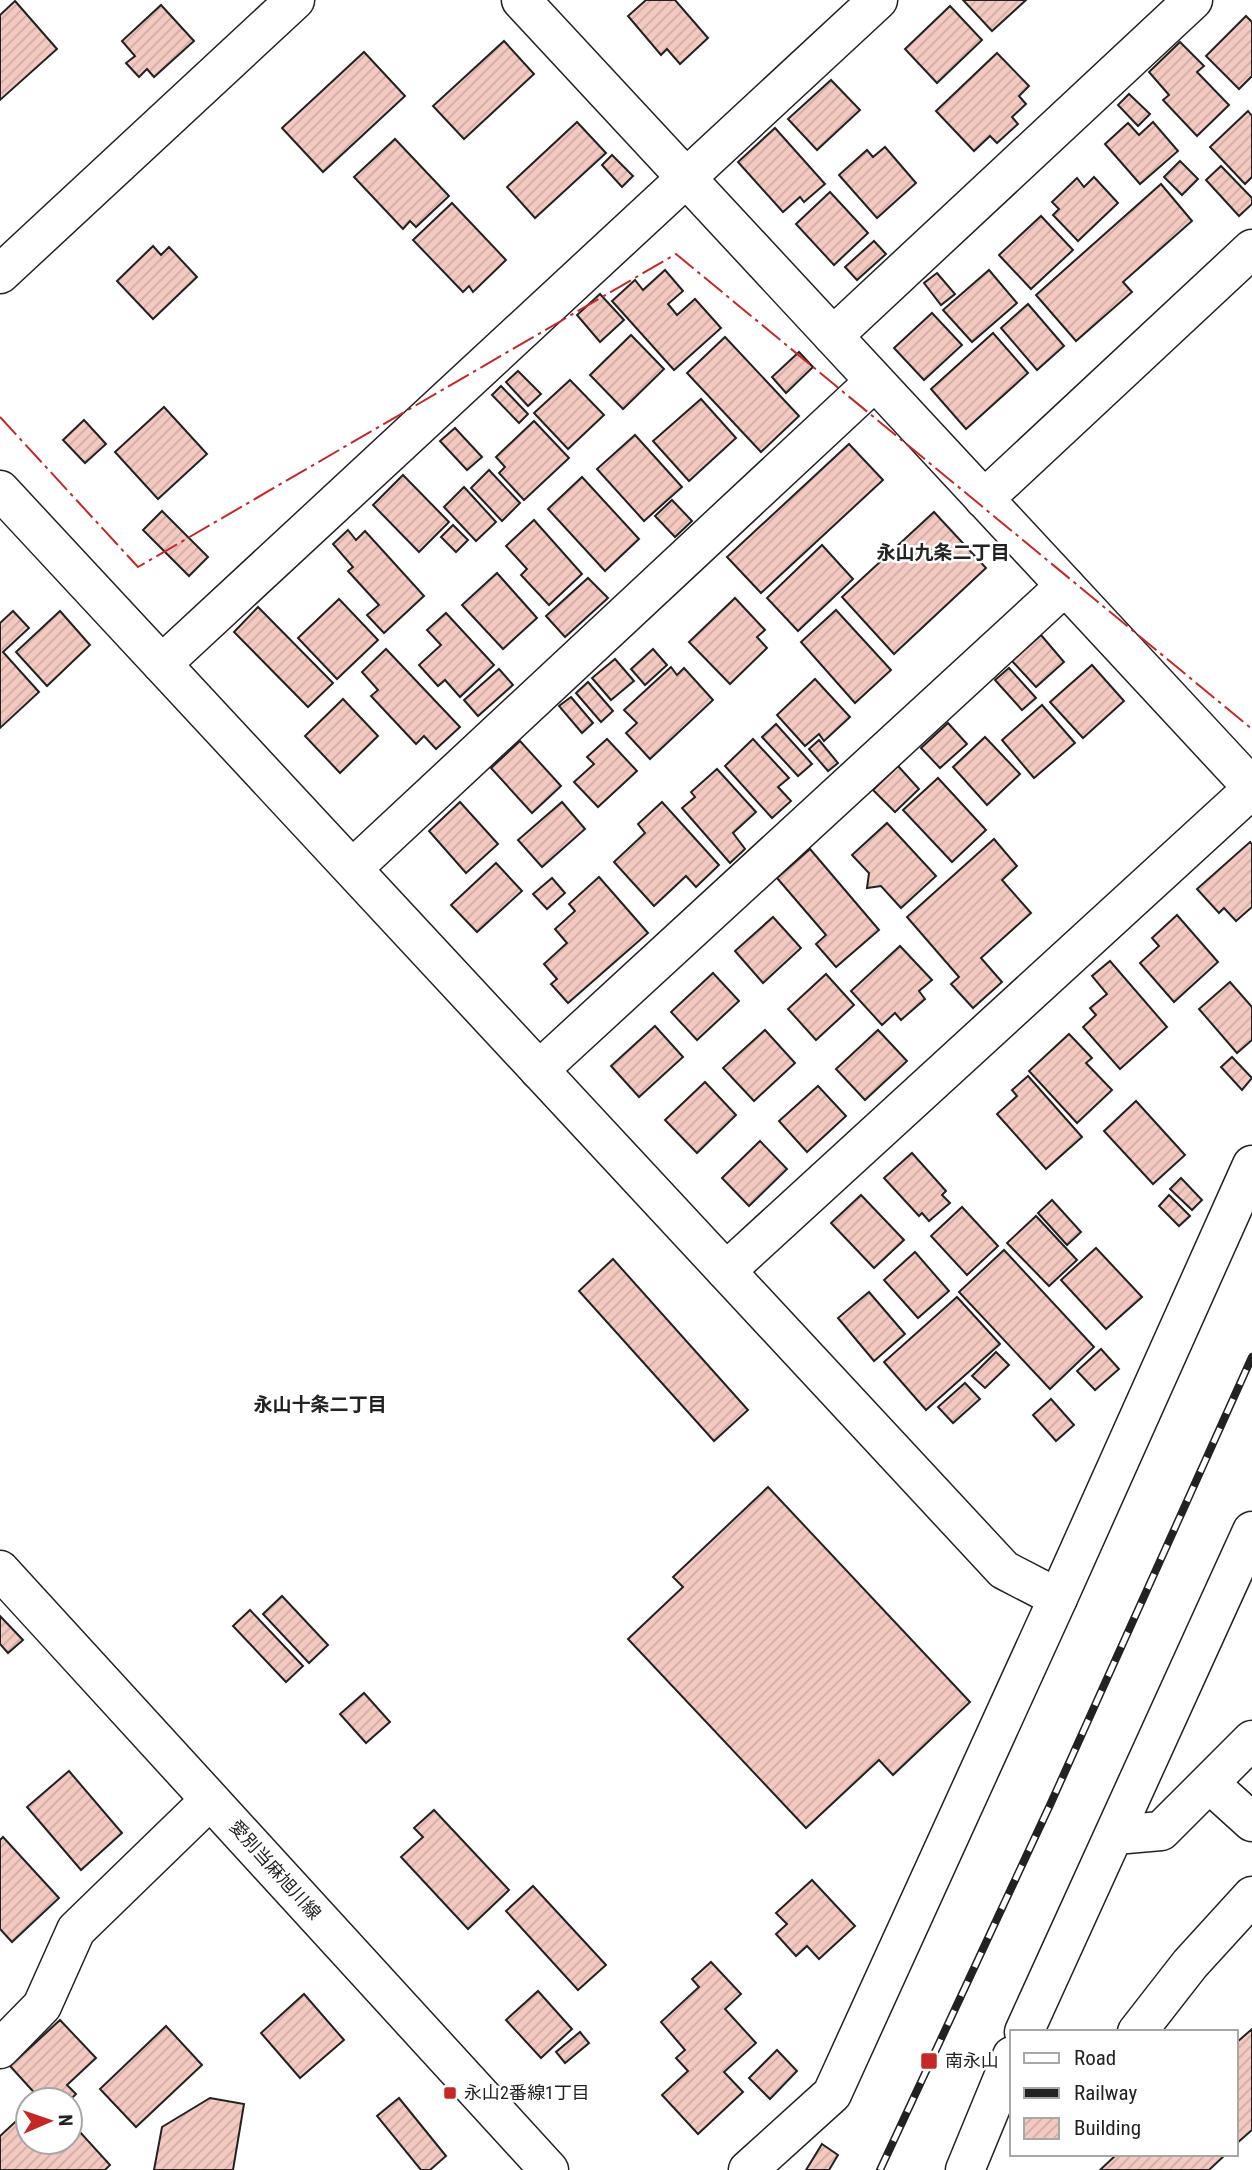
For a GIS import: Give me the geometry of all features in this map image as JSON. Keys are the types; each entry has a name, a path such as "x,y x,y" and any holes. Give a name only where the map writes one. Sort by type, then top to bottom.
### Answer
{"street":[{"path":"0,274 295,0"},
{"path":"521,0 1252,788 726,1271"},
{"path":"162,664 877,0"},
{"path":"832,336 1193,0"},
{"path":"984,499 1252,248"},
{"path":"353,868 874,382"},
{"path":"0,490 1004,1570 1058,1598"},
{"path":"539,1070 1065,586"},
{"path":"748,2170 832,2094 1252,1164"},
{"path":"1025,2030 1252,1531"},
{"name":"愛別当麻旭川線","path":"0,1570 550,2170"},
{"path":"1115,1835 1161,1831 1252,1740"},
{"path":"1210,1784 1252,1822"},
{"path":"0,2049 42,2006 76,1930 210,1800"},
{"path":"1139,2030 1189,1964 1252,1896"},
{"path":"965,2170 1010,2063"}],"building":[{"path":"646,0 675,0 708,38 680,64 667,49 661,55 628,16"},
{"path":"963,0 1026,0 992,31"},
{"path":"15,1 57,49 0,100 0,15"},
{"path":"161,5 194,41 154,77 147,69 139,77 126,63 135,56 122,41"},
{"path":"950,6 982,40 937,83 905,49"},
{"path":"1246,16 1252,22 1252,76 1239,89 1206,56"},
{"path":"504,41 534,74 464,139 433,106"},
{"path":"1180,42 1204,66 1197,72 1229,105 1197,136 1163,100 1169,95 1149,72"},
{"path":"364,52 405,96 323,172 282,128"},
{"path":"997,53 1029,86 1019,96 1026,104 1012,117 1018,124 997,143 990,136 974,151 936,111"},
{"path":"831,80 860,110 817,150 788,119"},
{"path":"1129,94 1150,114 1138,126 1118,105"},
{"path":"1248,111 1252,116 1252,177 1245,184 1210,147"},
{"path":"577,122 606,153 535,218 507,187"},
{"path":"1153,122 1178,151 1140,184 1105,144 1128,123 1139,135"},
{"path":"775,128 825,184 804,202 800,197 783,212 738,162"},
{"path":"395,139 449,196 416,227 410,221 403,229 354,177"},
{"path":"885,147 916,183 877,218 839,175 867,150 873,157"},
{"path":"612,155 633,176 622,187 602,165"},
{"path":"1180,161 1198,179 1182,195 1164,177"},
{"path":"1221,166 1252,198 1252,204 1239,216 1206,180"},
{"path":"1094,177 1118,203 1078,241 1053,215 1059,209 1052,202 1077,178 1084,187"},
{"path":"1161,184 1192,221 1123,282 1132,292 1076,341 1036,295"},
{"path":"830,192 868,233 834,265 796,224"},
{"path":"452,203 506,260 473,292 469,286 463,292 413,240"},
{"path":"1041,216 1073,250 1031,289 999,255"},
{"path":"874,241 886,254 857,280 845,267"},
{"path":"153,246 161,255 169,247 197,277 153,319 117,281"},
{"path":"665,270 683,291 668,304 677,315 695,299 721,328 674,370 612,301 635,280 643,290"},
{"path":"989,270 1017,303 972,342 943,310"},
{"path":"937,273 955,294 941,305 924,283"},
{"path":"600,294 624,320 600,342 577,315"},
{"path":"1028,304 1064,346 1037,370 1001,328"},
{"path":"932,313 962,345 924,380 894,348"},
{"path":"993,333 1028,373 966,429 931,389"},
{"path":"631,335 664,369 623,409 590,375"},
{"path":"725,337 799,416 761,452 687,373"},
{"path":"799,352 813,367 786,393 772,377"},
{"path":"518,371 541,394 528,406 506,382"},
{"path":"570,380 604,415 568,449 534,413"},
{"path":"501,386 528,414 519,423 492,395"},
{"path":"701,399 736,438 689,481 653,441"},
{"path":"164,407 207,454 158,499 115,452"},
{"path":"84,420 106,444 85,463 63,440"},
{"path":"534,421 569,458 524,500 499,473 505,467 496,457"},
{"path":"455,428 482,457 467,470 440,441"},
{"path":"635,435 682,487 644,521 597,469"},
{"path":"849,444 883,480 761,593 727,557"},
{"path":"489,470 520,503 502,521 471,488"},
{"path":"403,475 449,522 419,552 373,505"},
{"path":"582,477 639,539 605,571 548,509"},
{"path":"464,487 496,522 476,541 444,507"},
{"path":"672,500 692,521 675,537 655,516"},
{"path":"162,511 208,557 189,576 143,530"},
{"path":"934,512 986,568 894,654 842,597"},
{"path":"534,520 582,574 549,605 521,575 527,569 506,546"},
{"path":"453,525 468,540 456,552 441,537"},
{"path":"348,530 356,540 365,531 424,596 384,633 367,615 379,605 348,571 353,567 333,544"},
{"path":"822,545 853,579 798,631 767,598"},
{"path":"497,573 537,618 503,649 462,605"},
{"path":"588,578 608,598 565,637 546,616"},
{"path":"735,598 765,630 757,637 767,648 730,684 689,642"},
{"path":"339,599 378,640 337,679 298,638"},
{"path":"258,607 333,683 308,707 234,632"},
{"path":"836,610 891,670 855,703 801,642"},
{"path":"13,611 29,628 3,652 39,692 0,728 0,623"},
{"path":"60,611 90,645 47,686 16,652"},
{"path":"446,613 494,665 460,697 445,680 438,686 419,665 441,645 427,630"},
{"path":"1041,635 1064,662 1036,687 1012,661"},
{"path":"386,649 460,727 436,749 424,736 416,744 371,696 378,690 362,672"},
{"path":"653,649 667,665 645,685 631,669"},
{"path":"615,659 634,681 611,700 592,678"},
{"path":"1092,665 1124,701 1083,738 1050,702"},
{"path":"671,667 677,675 684,668 713,700 650,759 626,733 637,723 624,710"},
{"path":"1009,668 1036,698 1022,710 995,680"},
{"path":"499,669 513,685 478,716 464,700"},
{"path":"815,679 850,717 824,741 819,734 805,746 777,715"},
{"path":"588,682 613,711 601,722 576,693"},
{"path":"571,697 593,723 582,733 559,706"},
{"path":"343,699 378,736 340,773 305,736"},
{"path":"1042,705 1075,743 1034,778 1002,740"},
{"path":"948,723 967,744 940,768 921,748"},
{"path":"776,724 812,764 798,776 762,737"},
{"path":"985,737 1020,774 987,805 953,767"},
{"path":"607,739 637,771 598,807 574,782 594,764 587,757"},
{"path":"753,739 789,778 778,787 791,801 772,818 725,766"},
{"path":"819,740 838,763 828,771 809,749"},
{"path":"520,741 561,786 532,813 491,768"},
{"path":"898,766 919,789 895,812 873,790"},
{"path":"717,769 756,812 733,833 745,849 730,863 682,808 695,797 691,792"},
{"path":"938,778 986,830 952,862 903,810"},
{"path":"460,802 498,844 466,873 429,831"},
{"path":"562,802 585,829 542,867 518,840"},
{"path":"662,802 719,865 696,887 686,876 654,906 614,862 645,833 638,824"},
{"path":"887,823 936,876 901,908 881,886 867,888 869,873 852,855"},
{"path":"994,839 1017,866 1002,880 1031,913 981,958 1002,982 973,1008 951,984 959,977 907,917"},
{"path":"1250,842 1252,907 1236,921 1224,908 1219,913 1197,889"},
{"path":"810,849 879,930 836,967 816,944 826,935 777,878"},
{"path":"496,863 522,891 477,932 451,905"},
{"path":"599,877 648,933 568,1003 551,984 557,979 544,964 567,943 555,929 575,911 569,904"},
{"path":"552,878 565,893 547,909 533,894"},
{"path":"1177,915 1218,962 1174,1002 1140,963 1159,946 1152,938"},
{"path":"773,917 801,948 763,983 735,951"},
{"path":"900,946 932,980 919,991 925,999 901,1020 895,1013 882,1025 851,991"},
{"path":"1110,961 1167,1027 1120,1069 1083,1027 1096,1015 1090,1008 1107,994 1092,976"},
{"path":"713,973 739,1001 697,1040 671,1012"},
{"path":"826,974 854,1005 816,1040 788,1009"},
{"path":"1230,982 1252,1007 1252,1040 1237,1053 1199,1009"},
{"path":"655,1026 683,1057 639,1097 611,1066"},
{"path":"765,1030 795,1063 754,1101 723,1068"},
{"path":"878,1030 907,1061 865,1100 836,1069"},
{"path":"1069,1034 1092,1058 1086,1063 1112,1090 1077,1123 1029,1071"},
{"path":"1232,1057 1252,1078 1242,1090 1221,1067"},
{"path":"1028,1076 1082,1137 1046,1169 997,1114 1017,1096 1012,1090"},
{"path":"705,1082 736,1115 697,1153 665,1120"},
{"path":"818,1086 846,1116 807,1152 779,1121"},
{"path":"1136,1101 1185,1155 1153,1184 1104,1131"},
{"path":"760,1141 787,1169 749,1206 722,1178"},
{"path":"912,1153 946,1191 942,1195 950,1203 929,1221 922,1213 919,1216 884,1178"},
{"path":"1181,1178 1202,1200 1192,1210 1170,1189"},
{"path":"861,1195 904,1240 874,1268 831,1223"},
{"path":"1169,1195 1190,1216 1179,1226 1159,1206"},
{"path":"1052,1200 1081,1232 1067,1245 1038,1213"},
{"path":"962,1207 998,1246 967,1275 931,1236"},
{"path":"1036,1216 1077,1260 1049,1286 1007,1243"},
{"path":"1096,1248 1142,1297 1106,1329 1061,1280"},
{"path":"1004,1250 1094,1347 1050,1389 959,1292"},
{"path":"915,1252 949,1291 918,1318 884,1280"},
{"path":"613,1259 748,1410 714,1441 579,1291"},
{"path":"869,1292 905,1334 874,1361 838,1318"},
{"path":"957,1297 1000,1344 926,1410 884,1362"},
{"path":"1101,1349 1119,1369 1095,1390 1077,1371"},
{"path":"996,1352 1009,1365 985,1388 972,1376"},
{"path":"965,1383 980,1399 953,1423 938,1407"},
{"path":"1051,1399 1074,1425 1056,1441 1033,1415"},
{"path":"768,1487 970,1702 893,1775 879,1760 806,1828 628,1639 683,1587 673,1577"},
{"path":"282,1596 328,1645 309,1663 263,1614"},
{"path":"250,1610 303,1666 286,1682 233,1626"},
{"path":"0,1616 23,1640 8,1653 0,1644"},
{"path":"364,1693 390,1722 366,1743 340,1714"},
{"path":"69,1771 122,1833 81,1870 27,1807"},
{"path":"434,1810 509,1890 468,1929 401,1857 423,1837 414,1828"},
{"path":"3,1837 59,1898 12,1942 0,1929 0,1840"},
{"path":"812,1880 855,1926 819,1959 807,1946 796,1956 776,1934 787,1924 776,1913"},
{"path":"533,1886 606,1965 578,1990 506,1911"},
{"path":"711,1962 741,1994 725,2009 756,2043 724,2072 743,2092 698,2134 662,2095 688,2071 676,2058 685,2050 661,2022 699,1987 692,1979"},
{"path":"538,1991 572,2029 541,2058 506,2020"},
{"path":"304,1994 344,2040 300,2078 261,2033"},
{"path":"60,2020 96,2058 68,2086 28,2086 10,2066"},
{"path":"166,2026 202,2065 136,2127 100,2089"},
{"path":"1252,2029 1252,2130 1238,2142 1238,2041"},
{"path":"580,2032 589,2043 565,2063 556,2052"},
{"path":"777,2050 797,2071 770,2099 749,2078"},
{"path":"210,2098 244,2104 233,2170 154,2170 162,2127"},
{"path":"399,2098 446,2156 430,2170 421,2170 377,2116"},
{"path":"14,2123 14,2156 84,2156 84,2136 110,2165 105,2170 0,2170 0,2136"},
{"path":"822,2144 838,2155 829,2170 806,2170"},
{"path":"1115,2156 1224,2156 1209,2170 1100,2170"}],"railway":[{"path":"880,2170 1050,1805 1252,1357"}],"power":[{"path":"0,417 138,567 676,254 1252,729"}],"place":[{"name":"南永山","path":"929,2061"},
{"name":"永山2番線1丁目","path":"450,2093"}],"district":[{"name":"永山九条二丁目","path":"943,552"},
{"name":"永山十条二丁目","path":"320,1404"}]}
